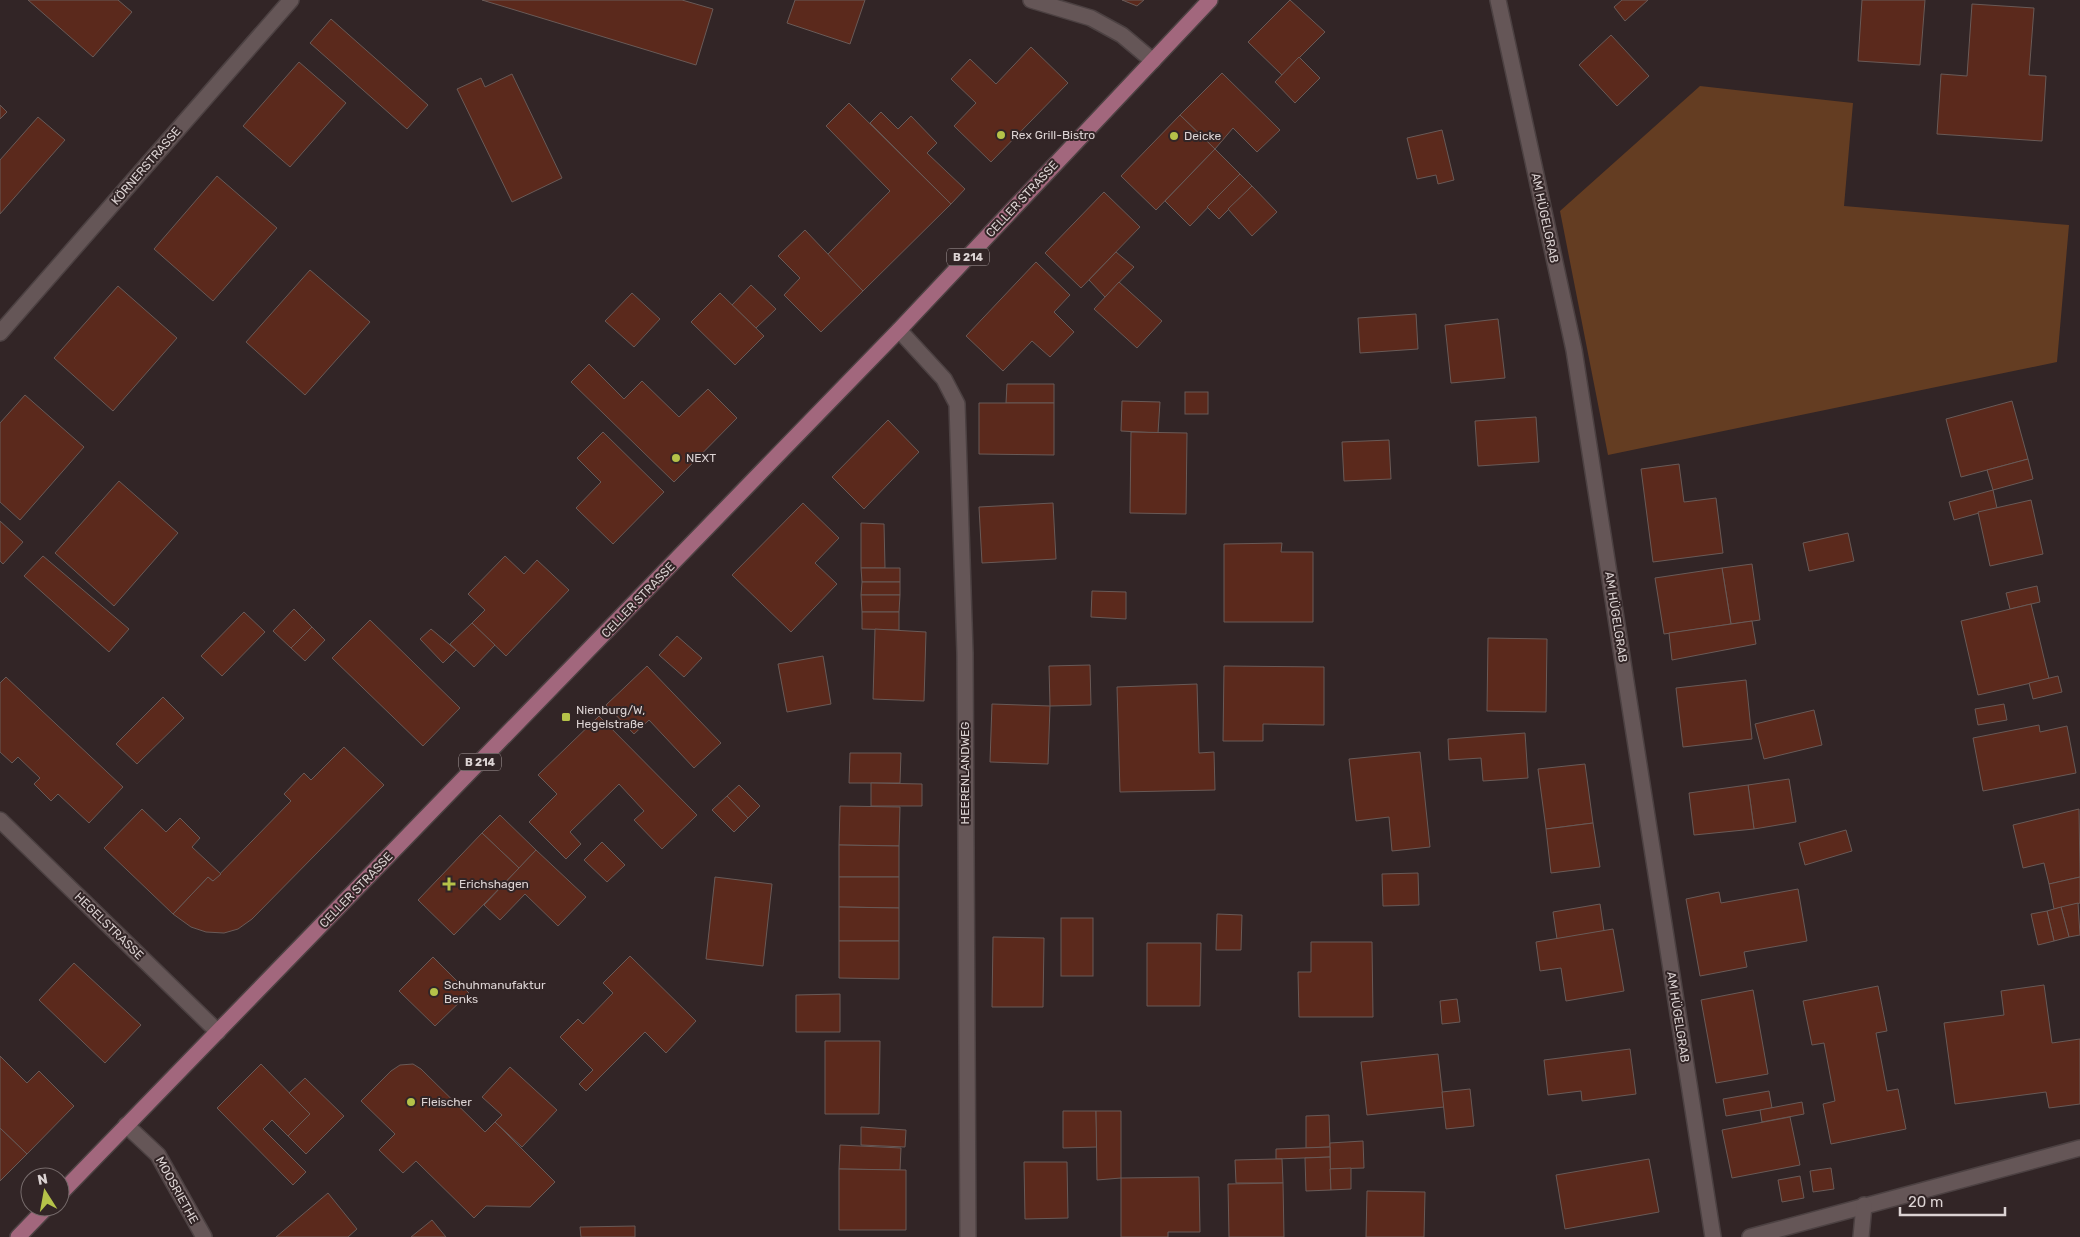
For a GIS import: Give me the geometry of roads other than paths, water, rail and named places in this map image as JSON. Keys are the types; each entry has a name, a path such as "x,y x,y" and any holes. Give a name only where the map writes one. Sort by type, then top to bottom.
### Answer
{"main road":[{"name":"CELLER STRASSE","path":"70,1184 899,330 1210,0"},
{"path":"18,1237 37,1217"}],"street":[{"name":"KÖRNERSTRASSE","path":"0,333 291,0"},
{"path":"1031,0 1091,18 1122,35 1153,61"},
{"name":"AM HÜGELGRAB","path":"1498,0 1574,350 1713,1237"},
{"name":"HEERENLANDWEG","path":"899,330 944,379 957,404 965,653 968,1237"},
{"name":"HEGELSTRASSE","path":"0,820 218,1032"},
{"name":"MOOSRIETHE","path":"126,1125 158,1155 204,1237"},
{"path":"1750,1237 2080,1148"},
{"path":"1861,1237 1864,1205"}],"place":[{"name":"Rex Grill-Bistro","path":"1001,135"},
{"name":"Deicke","path":"1174,136"},
{"name":"NEXT","path":"676,458"},
{"name":"Nienburg/W, Hegelstraße","path":"566,717"},
{"name":"Erichshagen","path":"449,884"},
{"name":"Schuhmanufaktur Benks","path":"434,992"},
{"name":"Fleischer","path":"411,1102"}]}
